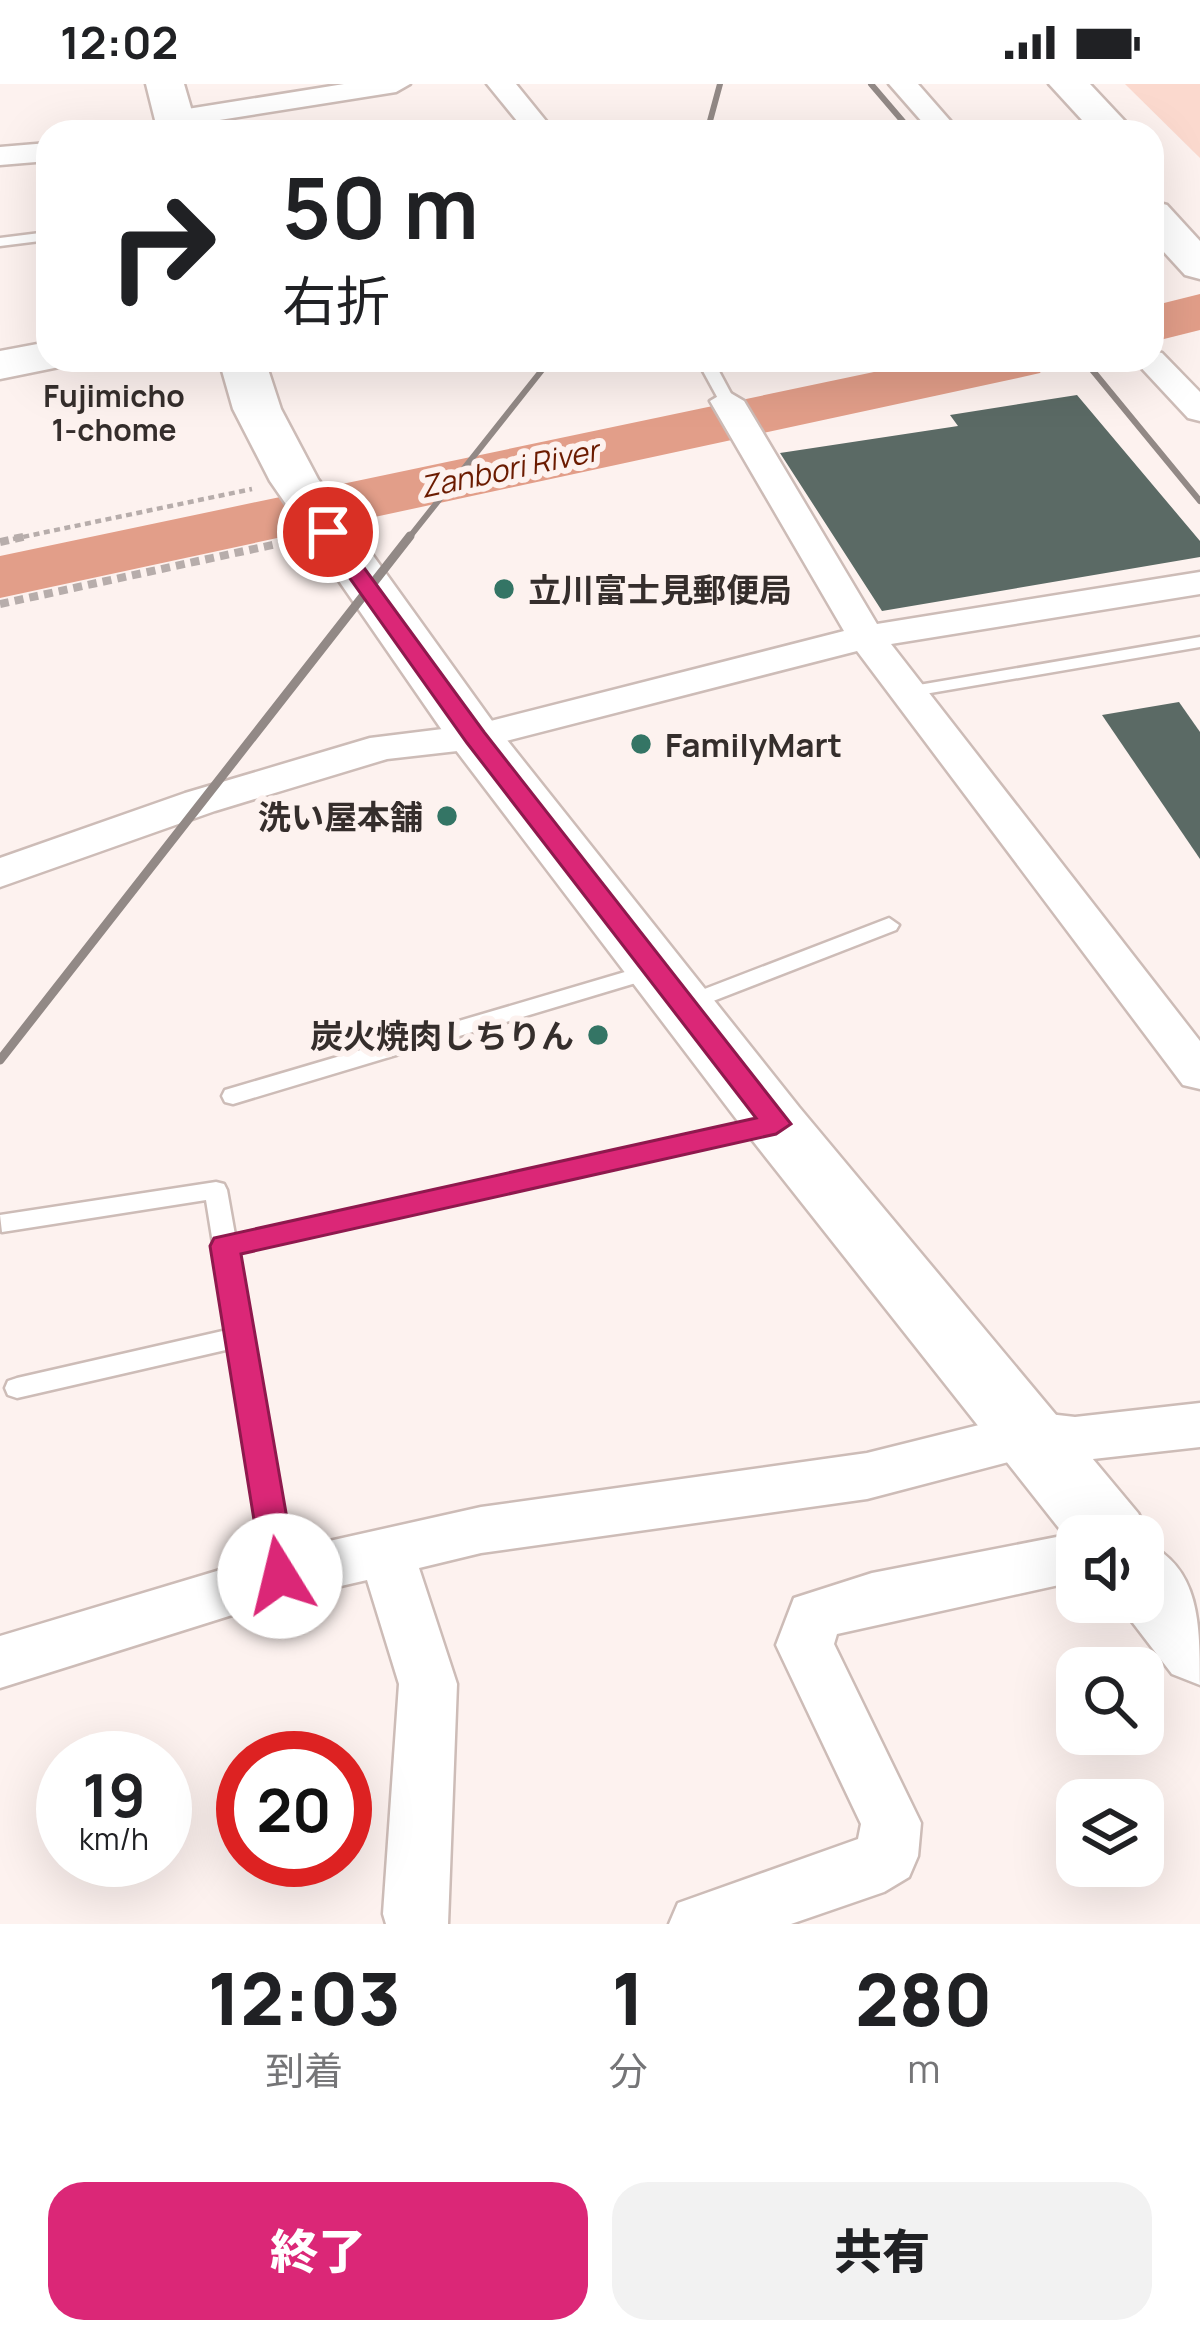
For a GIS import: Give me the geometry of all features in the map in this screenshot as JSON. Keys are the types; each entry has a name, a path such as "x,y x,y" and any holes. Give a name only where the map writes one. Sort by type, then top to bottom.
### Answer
{"main road":[{"path":"1030,84 1064,120"},
{"path":"1068,84 1103,120"},
{"path":"1164,182 1200,220"},
{"path":"1164,227 1200,266"},
{"path":"0,365 36,358"},
{"path":"246,372 257,410 311,507 475,737 776,1124 1095,1515"},
{"path":"1164,1603 1200,1649"}],"street":[{"path":"173,112 396,84"},
{"path":"501,84 531,120"},
{"path":"903,84 935,120"},
{"path":"0,157 36,153"},
{"path":"1162,372 1200,411"},
{"path":"727,401 866,637 1199,1073"},
{"path":"0,873 200,802 384,747 475,737 866,637 1200,583"},
{"path":"0,1662 280,1576 481,1530 867,1476 1031,1434 1076,1439 1200,1425"},
{"path":"386,1550 428,1684 413,1914 417,1924"},
{"path":"700,1924 862,1871 887,1856 891,1823 805,1645 814,1616 872,1598 1056,1561"}],"lane":[{"path":"0,242 36,238"},
{"path":"711,372 727,401"},
{"path":"907,692 1200,642"},
{"path":"232,1096 669,987 890,925"},
{"path":"225,1246 776,1124"},
{"path":"2,1223 216,1190 280,1576"},
{"path":"17,1388 240,1337"}],"path":[{"path":"0,542 311,507"},
{"path":"0,604 311,507"}],"shaded area":[{"path":"1125,84 1200,84 1200,158 1164,120"}],"building":[{"path":"1077,395 1200,541 1200,557 882,611 780,453 958,426 950,415"},
{"path":"1179,702 1200,732 1200,859 1102,715"}],"waterway":[{"name":"Zanbori River","path":"1164,321 1200,312"},
{"name":"Zanbori River","path":"0,577 962,372"}],"railway":[{"path":"710,120 720,84"},
{"path":"871,84 902,120"},
{"path":"408,539 540,372"},
{"path":"1094,372 1200,501"},
{"path":"0,1060 410,536"}],"place":[{"name":"立川富士見郵便局","path":"504,589"},
{"name":"FamilyMart","path":"641,744"},
{"name":"洗い屋本舗","path":"447,816"},
{"name":"炭火焼肉しちりん","path":"598,1035"}],"district":[{"name":"Fujimicho 1-chome","path":"114,412"}],"route":[{"path":"280,1576 225,1246 776,1124 475,737 328,532"}]}
